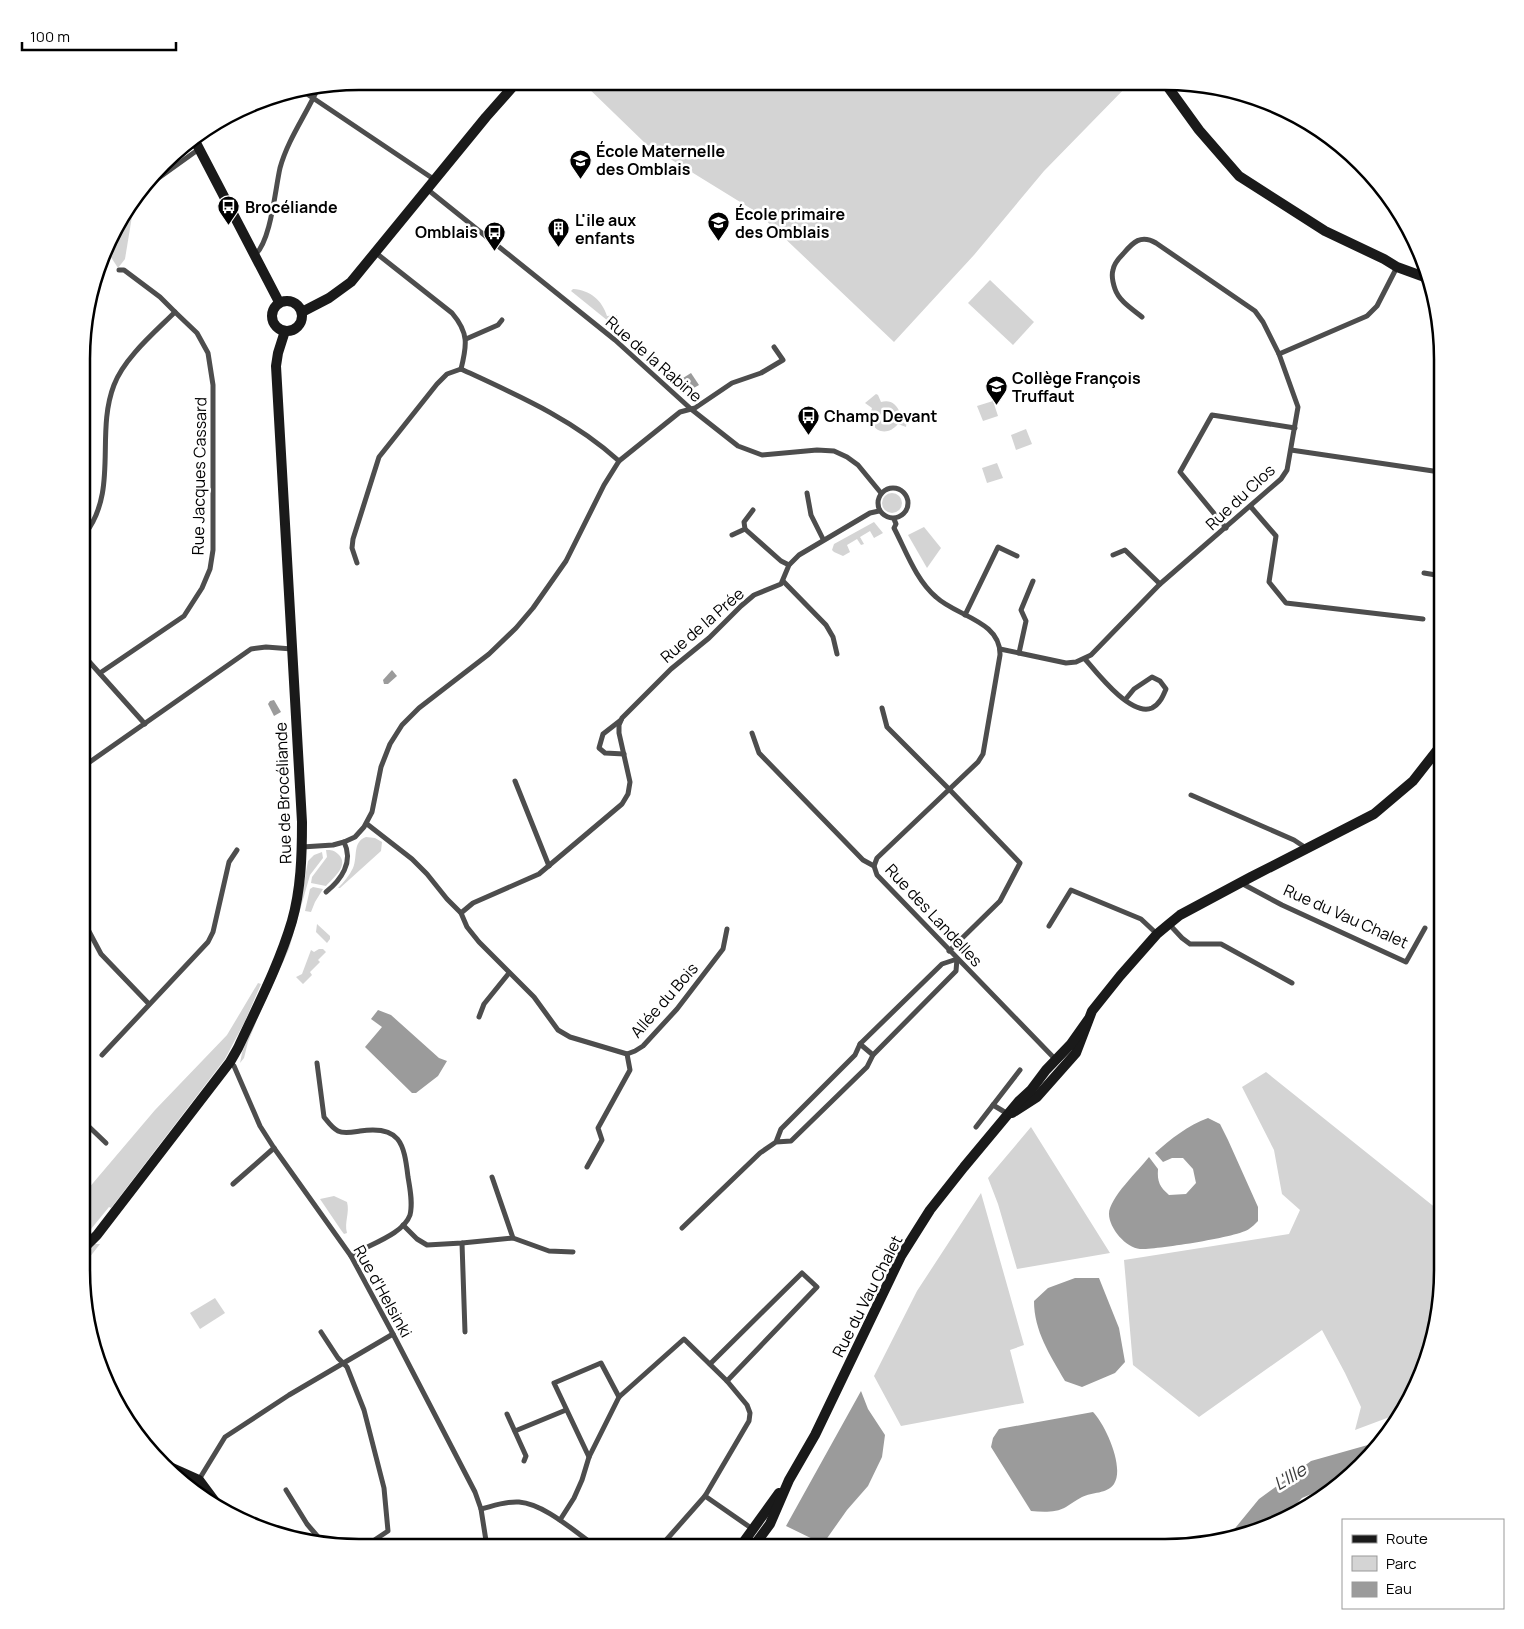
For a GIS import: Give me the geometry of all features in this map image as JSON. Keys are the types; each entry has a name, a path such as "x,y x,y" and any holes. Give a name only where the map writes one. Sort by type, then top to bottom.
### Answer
{"street":[{"path":"302,312 315,307 351,282 510,90"},
{"path":"1170,90 1199,130 1239,176 1325,231 1397,267 1421,276"},
{"path":"254,255 262,246 271,217 281,166 293,134 315,93"},
{"path":"308,95 435,180"},
{"path":"197,144 279,302"},
{"name":"Rue de la Rabine","path":"427,189 615,340 691,409 738,446 756,454 767,455 817,450 834,451 847,457 862,468 882,493"},
{"name":"Rue du Clos","path":"1084,659 1092,655 1160,584 1281,479 1287,470 1295,428 1298,407 1279,354 1258,314 1146,238 1135,241 1130,246 1114,266 1112,276 1115,290 1119,297 1142,317"},
{"path":"376,253 452,313 461,323 466,339 461,369"},
{"path":"1279,354 1367,316 1377,306 1397,267"},
{"name":"Rue Jacques Cassard","path":"100,674 184,616 197,598 210,569 214,530 213,385 209,358 203,342 197,333 144,284 124,270 119,270"},
{"path":"288,300 300,307 302,312 302,320 297,328 290,331 285,331 276,326 272,317 274,307 279,302 288,300"},
{"path":"90,527 96,518 104,490 106,416 114,383 133,355 175,312"},
{"path":"466,339 498,325 502,320"},
{"name":"Rue de Brocéliande","path":"90,1241 230,1062 242,1040 292,921 299,888 302,847 276,366 285,331"},
{"path":"302,847 333,845 344,842 354,837 367,824 372,812 381,766 390,744 402,724 419,708 489,654 534,608 566,561 604,485 619,461 680,412 691,409 732,383 761,373 784,360 774,347"},
{"path":"357,563 352,548 353,539 379,457 447,374 461,369 535,403 559,416 619,461"},
{"path":"1226,528 1180,472 1212,415 1295,428"},
{"path":"1291,450 1434,471"},
{"path":"897,488 906,494 907,510 899,518 888,518 879,511 877,505 878,498 882,493 886,489 897,488"},
{"path":"807,492 811,515 823,539"},
{"path":"1251,506 1276,536 1269,582 1286,603 1423,619"},
{"path":"753,510 744,522 745,529 781,561 789,565"},
{"path":"837,654 833,638 826,625 783,581 789,565 799,555 870,512 879,511"},
{"path":"874,866 877,858 978,762 983,754 1000,649 995,635 986,626 943,603 926,588 894,528 896,524 894,519"},
{"path":"732,534 745,529"},
{"path":"965,615 998,547 1017,556"},
{"path":"1113,554 1125,550 1160,584"},
{"path":"1424,573 1434,575"},
{"name":"Rue de la Prée","path":"624,754 605,754 600,748 603,734 620,720 671,669 710,638 741,606 754,595 777,586 783,581"},
{"path":"1019,653 1026,621 1021,610 1033,581"},
{"path":"90,762 251,649 266,647 292,649"},
{"path":"1000,649 1066,663 1084,659 1114,692 1125,700 1136,707 1153,708 1161,700 1166,689 1160,681 1152,678 1134,689 1125,700"},
{"path":"90,663 145,724"},
{"path":"882,708 888,727 1020,864 1000,901 949,950"},
{"path":"461,913 474,903 530,879 549,866 622,804 628,794 630,782 619,729 620,720"},
{"name":"Rue des Landelles","path":"752,733 759,753 865,862 874,866 877,875 1059,1064"},
{"name":"Rue du Vau Chalet","path":"750,1539 770,1524 789,1480 814,1435 901,1256 930,1210 1009,1115 1037,1097 1059,1064 1076,1053 1092,1011 1157,934 1180,915 1374,814 1413,781 1434,754"},
{"path":"515,781 549,866"},
{"path":"1191,795 1294,840 1306,848"},
{"name":"Allée du Bois","path":"367,824 412,859 427,874 461,913 468,927 480,942 534,997 552,1024 563,1034 626,1054 643,1046 677,1008 723,949 727,929"},
{"path":"326,892 340,878 348,862 344,842"},
{"path":"102,1056 208,942 213,932 229,862 237,850"},
{"name":"Rue du Vau Chalet","path":"1240,883 1282,905 1406,962 1425,928"},
{"path":"1049,926 1071,890 1138,917 1147,923 1157,934"},
{"path":"1169,924 1190,944 1221,944 1292,983"},
{"path":"90,933 101,954 149,1004"},
{"path":"682,1228 760,1153 776,1142 791,1141 867,1067 873,1055 956,971 957,959 942,964 860,1044 855,1055 781,1129 776,1142"},
{"path":"479,1017 484,1004 509,973"},
{"path":"860,1044 873,1055"},
{"path":"587,1167 602,1140 598,1128 630,1070 626,1054"},
{"name":"Rue d'Helsinki","path":"230,1062 234,1066 255,1118 274,1148 351,1256 394,1334 475,1492 481,1509 486,1539"},
{"path":"317,1063 324,1117 329,1124 337,1131 344,1133 386,1130 396,1137 402,1145 406,1156 411,1202 410,1215 395,1232 351,1256"},
{"path":"976,1127 1020,1070"},
{"path":"994,1105 1009,1115"},
{"path":"90,1128 106,1143"},
{"path":"233,1184 274,1148"},
{"path":"492,1177 513,1238"},
{"path":"403,1225 427,1245 513,1238 549,1251 573,1252"},
{"path":"462,1243 465,1332"},
{"path":"710,1364 802,1273 817,1287 727,1381"},
{"path":"321,1332 338,1358 347,1367 364,1410 384,1488 386,1504 388,1531 376,1539"},
{"path":"196,1484 225,1437 343,1363 394,1334"},
{"path":"560,1520 574,1498 589,1457 619,1397 684,1338 727,1381 748,1405 750,1413 749,1421 705,1496 667,1539"},
{"path":"589,1457 554,1383 601,1363 619,1397"},
{"path":"515,1431 566,1410"},
{"path":"507,1414 526,1456 524,1461"},
{"path":"183,1473 198,1480 209,1494"},
{"path":"286,1490 307,1524 317,1536"},
{"path":"705,1496 758,1532"},
{"path":"481,1509 505,1503 525,1503 560,1520 565,1526 585,1539"},
{"name":"Rue du Vau Chalet","path":"756,1539 758,1532"}],"green space":[{"path":"590,90 1123,90 1044,171 974,255 894,342 758,213 646,144"},
{"path":"132,213 125,259 118,268 110,256"},
{"path":"990,280 1034,322 1013,345 968,303"},
{"path":"573,289 585,291 594,297 602,305 607,316 617,315 618,329 571,291"},
{"path":"876,394 881,402 887,401 895,405 900,413 908,412 906,427 898,424 893,429 882,431 874,426 871,421 872,408 865,403"},
{"path":"993,401 998,416 983,421 977,406"},
{"path":"1026,429 1032,444 1016,450 1011,435"},
{"path":"997,463 1003,478 987,483 982,468"},
{"path":"892,493 899,496 902,503 899,510 892,513 885,510 882,503 885,496"},
{"path":"874,522 883,533 874,538 870,531 860,537 864,544 861,545 857,539 847,545 850,552 843,556 832,550 834,544"},
{"path":"924,527 941,548 927,568 908,535"},
{"path":"366,837 375,838 382,842 381,851 338,888 353,868 359,842"},
{"path":"326,850 332,850 338,854 341,858 342,867 326,886 311,883 312,877 327,857"},
{"path":"322,852 323,858 310,875 289,949 259,1015 244,1058 240,1063 242,1053 301,900 308,861 314,855"},
{"path":"313,887 323,889 311,912 305,911 310,889"},
{"path":"317,924 330,936 327,943 316,932"},
{"path":"323,949 326,952 318,960 320,962 310,972 312,975 303,984 296,977 302,974 311,950 314,952"},
{"path":"258,983 261,984 245,1021 225,1059 111,1208 109,1207 90,1230 90,1187 155,1110 227,1035"},
{"path":"1266,1072 1434,1207 1434,1270 1429,1323 1414,1373 1391,1416 1355,1430 1361,1407 1322,1330 1199,1417 1133,1365 1124,1260 1289,1234 1300,1210 1282,1194 1274,1150 1242,1087"},
{"path":"1031,1127 1110,1253 1017,1269 998,1204 988,1178"},
{"path":"981,1193 1024,1345 1010,1350 1024,1403 901,1426 874,1376 917,1291"},
{"path":"334,1196 347,1202 347,1233 344,1234 320,1199"},
{"path":"95,1244 100,1244 90,1257 90,1249"},
{"path":"215,1298 225,1313 200,1329 190,1313"}],"water":[{"path":"691,373 699,385 692,389 683,378"},
{"path":"392,670 397,676 388,684 384,684 383,680"},
{"path":"274,700 281,712 274,716 268,704"},
{"path":"378,1010 391,1015 439,1058 447,1061 438,1076 416,1093 412,1093 365,1047 382,1027 371,1019"},
{"path":"1208,1118 1220,1124 1228,1140 1258,1207 1258,1221 1242,1232 1214,1239 1148,1249 1135,1248 1129,1245 1115,1231 1110,1219 1110,1207 1114,1200 1125,1184 1149,1157 1158,1169 1161,1187 1169,1195 1186,1194 1196,1183 1193,1169 1183,1158 1172,1158 1163,1162 1155,1153 1187,1128"},
{"path":"1075,1278 1099,1278 1119,1328 1125,1362 1115,1373 1082,1387 1065,1381 1054,1362 1040,1333 1034,1301 1048,1288"},
{"path":"861,1391 868,1409 885,1435 882,1457 868,1486 847,1510 827,1539 813,1539 786,1526"},
{"path":"1093,1412 1103,1426 1112,1446 1117,1467 1117,1477 1114,1484 1107,1490 1086,1495 1062,1509 1049,1512 1031,1511 991,1447 993,1438 999,1429"},
{"name":"L'Ille","path":"1369,1445 1355,1460 1319,1491 1302,1498 1295,1506 1268,1519 1233,1530 1259,1499 1311,1461"}],"place":[{"name":"École Maternelle des Omblais","path":"580,179"},
{"name":"Brocéliande","path":"229,226"},
{"name":"École primaire des Omblais","path":"719,242"},
{"name":"L'ile aux enfants","path":"559,248"},
{"name":"Omblais","path":"494,251"},
{"name":"Collège François Truffaut","path":"996,406"},
{"name":"Champ Devant","path":"808,435"}]}
